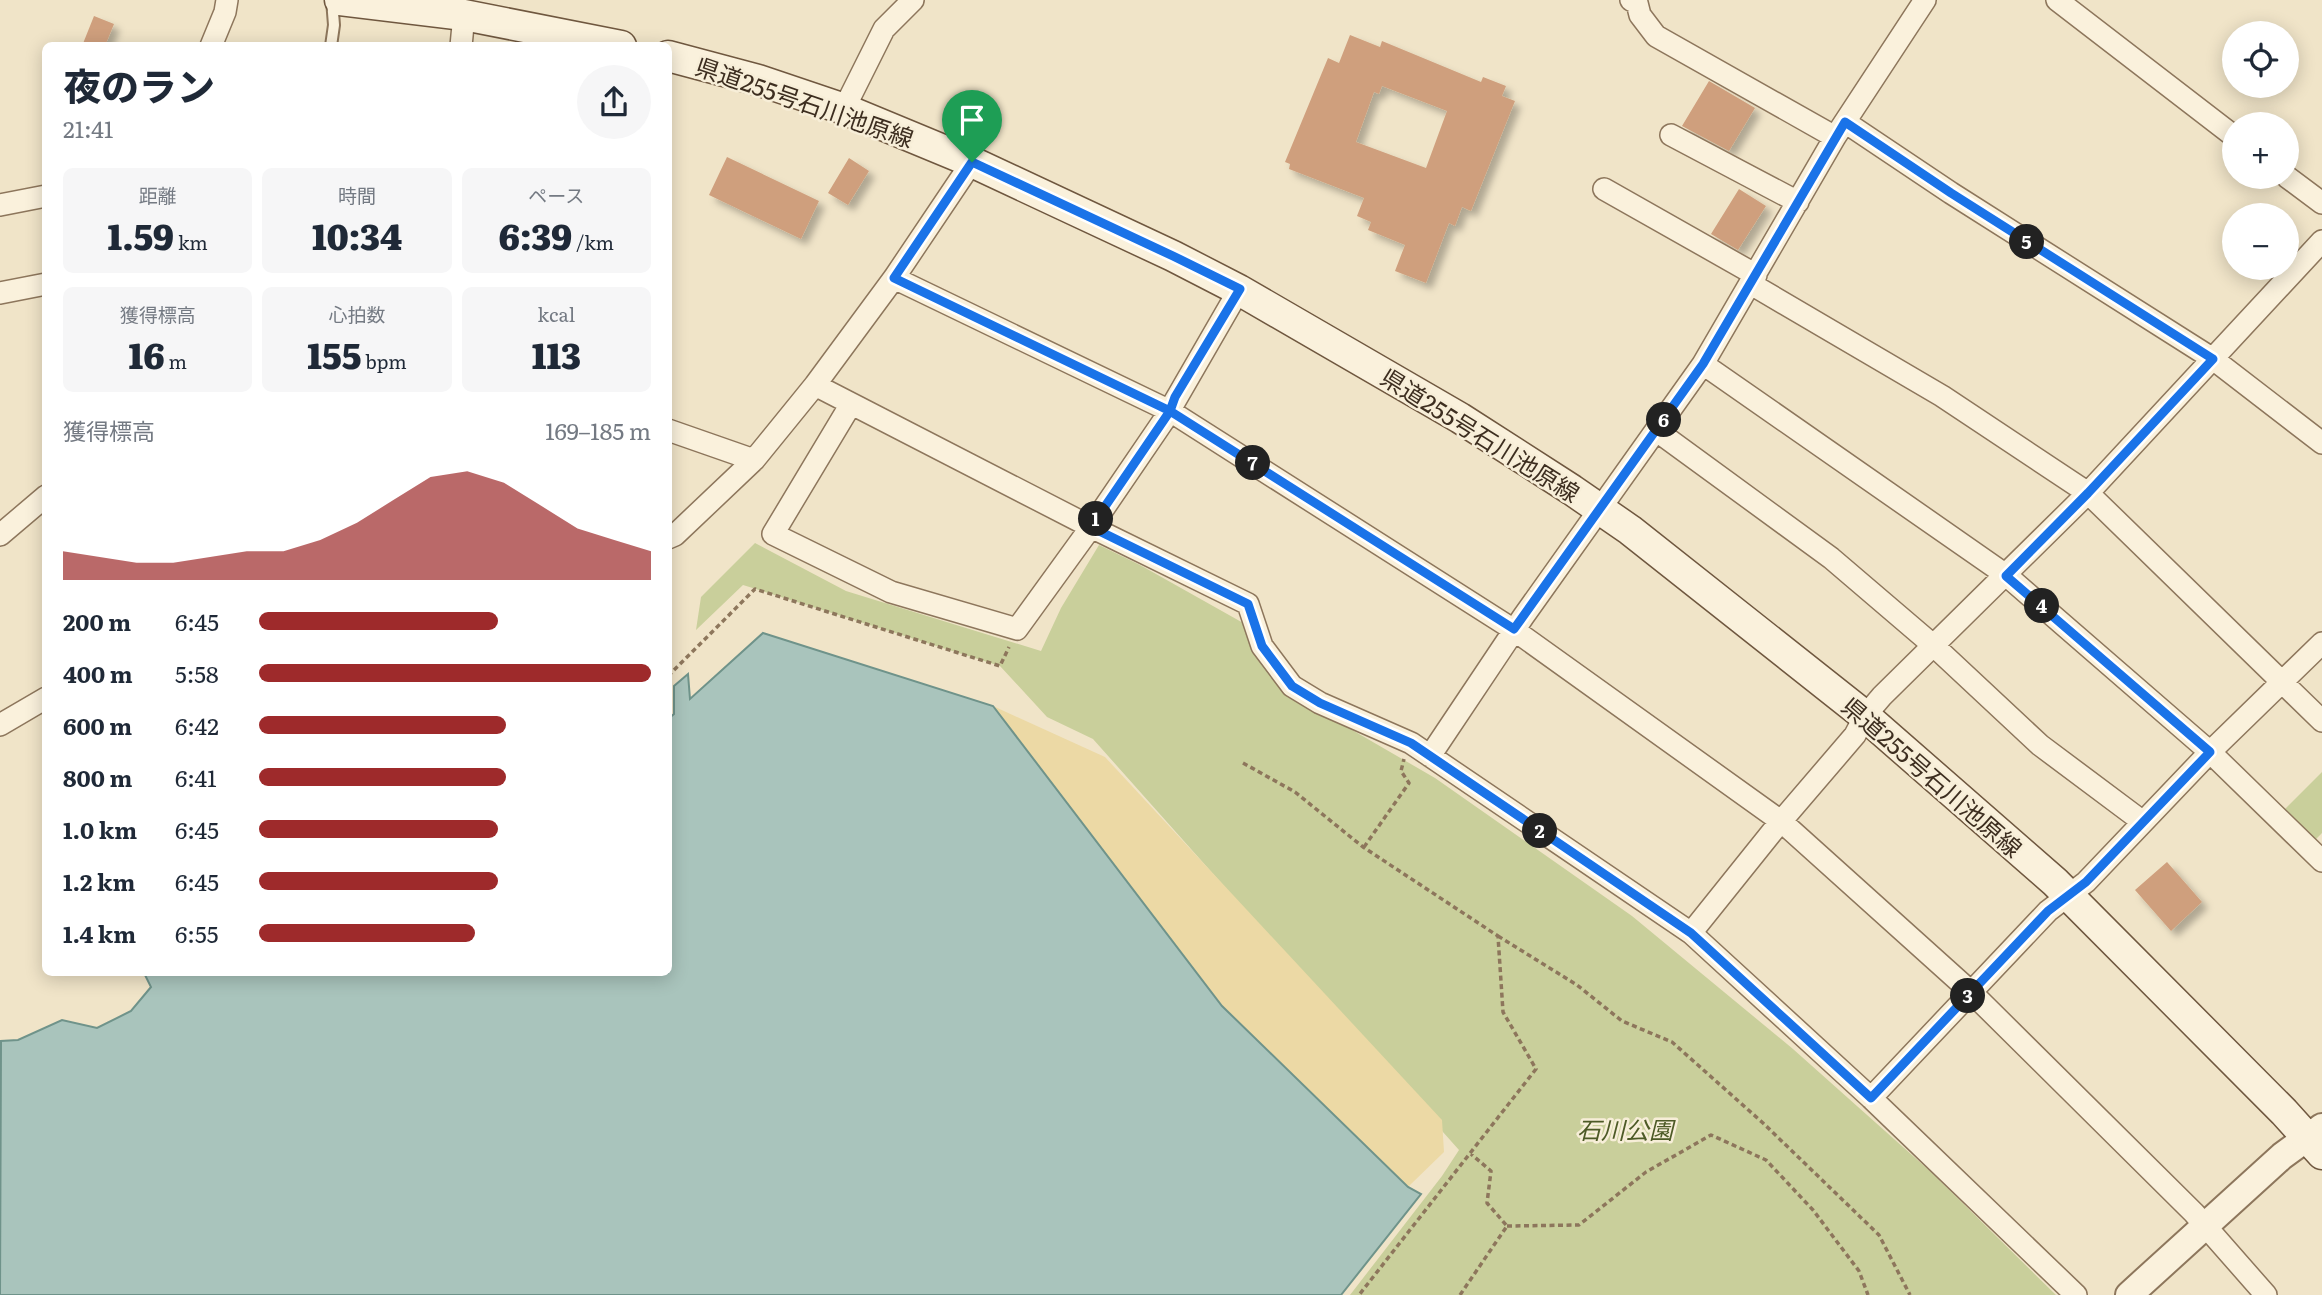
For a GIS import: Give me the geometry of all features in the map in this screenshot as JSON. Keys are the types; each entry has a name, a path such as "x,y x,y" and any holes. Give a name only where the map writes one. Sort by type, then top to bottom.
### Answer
{"main road":[{"path":"340,0 464,15 601,42"},
{"name":"県道255号石川池原線","path":"672,60 758,80 844,110 972,162 1161,250 1240,289 1460,418 1600,509 1865,716 2069,896 2318,1139"}],"street":[{"path":"213,42 227,0"},
{"path":"844,110 884,29 914,0"},
{"path":"1631,0 1637,3 1640,15 1657,36 1840,129 1951,193 2213,359 2322,443"},
{"path":"2057,0 2222,128"},
{"path":"1430,756 1514,629 1703,364 1915,4"},
{"path":"461,42 464,15"},
{"path":"1671,135 1798,202"},
{"path":"672,537 754,460 815,384 894,278 972,162"},
{"path":"2299,186 2322,203"},
{"path":"1604,189 1942,396 2088,493 2322,722"},
{"path":"0,205 42,197"},
{"path":"1691,933 1856,735 1865,716 1882,696 2088,493 2322,241"},
{"path":"894,278 1170,411 1514,629 1782,822 1971,992 2206,1226 2266,1295"},
{"path":"0,293 42,285"},
{"path":"851,404 773,534 891,592 1017,629 1170,411 1175,397 1240,289"},
{"path":"1703,364 2006,576 2210,752 2322,861"},
{"path":"815,384 1091,527 1248,604 1262,646 1292,686 1320,703 1411,743 1691,933 1871,1098 2076,1295"},
{"path":"672,431 754,460"},
{"path":"1657,431 1831,558 1934,646 2040,745 2143,822"},
{"path":"0,535 42,499"},
{"path":"1871,1098 2048,911 2086,882 2210,752 2322,643"},
{"path":"0,725 42,700"},
{"path":"2129,1295 2282,1156 2318,1139"}],"lane":[{"path":"332,0 334,25 332,42"}],"path":[{"path":"672,672 755,589 1000,666 1017,629"},
{"path":"1363,847 1409,783 1401,771 1405,754"},
{"path":"1244,763 1295,792 1363,847 1577,985 1622,1021 1672,1042 1763,1123 1879,1235 1910,1295"},
{"path":"1359,1295 1536,1069 1503,1012 1498,936"},
{"path":"1470,1153 1491,1171 1487,1203 1507,1226 1579,1225 1646,1172 1711,1135 1766,1160 1813,1210 1859,1271 1868,1295"},
{"path":"1460,1295 1507,1226"}],"green space":[{"name":"石川公園","path":"755,543 846,591 1041,651 1061,608 1099,545 1245,624 1290,694 1435,778 1632,916 1793,1049 1931,1172 2056,1295 1350,1295 1459,1150 1093,739 1047,717 1000,666 743,585 696,630 701,597"},
{"path":"2322,772 2322,833 2313,842 2281,813"}],"sand":[{"path":"993,706 1105,757 1442,1120 1444,1152 1408,1187 1222,1006"}],"water":[{"path":"763,633 993,706 1222,1006 1408,1187 1421,1194 1341,1295 0,1295 1,1041 18,1040 62,1020 97,1028 131,1011 151,987 146,976 672,976 672,716 674,686 688,674 690,699"}],"building":[{"path":"94,16 114,24 107,42 84,42"},
{"path":"1350,35 1380,47 1382,41 1481,82 1483,77 1506,86 1502,96 1515,101 1471,211 1462,207 1455,226 1449,223 1426,283 1395,271 1405,245 1368,230 1371,222 1357,216 1364,198 1289,169 1290,164 1285,162 1328,58 1339,63","holes":["1382,86 1447,111 1426,168 1356,142 1374,92 1379,94"]},
{"path":"1709,81 1755,108 1729,151 1682,126"},
{"path":"727,157 819,201 801,239 709,195"},
{"path":"849,158 869,171 848,205 828,193"},
{"path":"1739,189 1766,206 1738,250 1711,234"},
{"path":"2167,862 2202,902 2171,931 2135,890"}],"route":[{"path":"972,162 894,278 1170,411 1514,629 1703,364 1845,122 1951,193 2213,359 2006,576 2210,752 2086,882 2048,911 1871,1098 1691,933 1411,743 1320,703 1292,686 1262,646 1248,604 1091,527 1170,411 1175,397 1240,289 972,162"}]}
